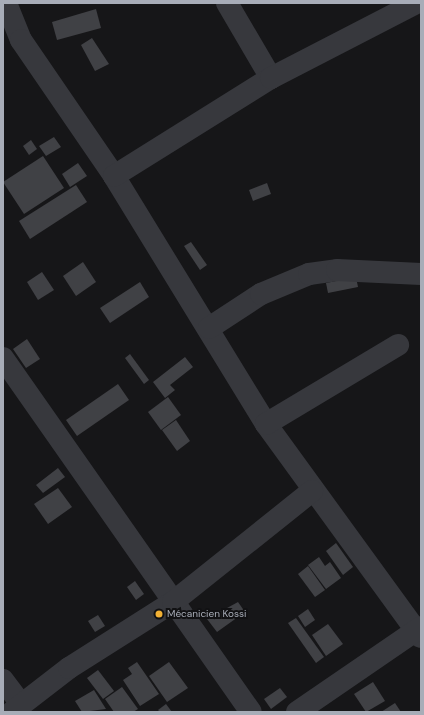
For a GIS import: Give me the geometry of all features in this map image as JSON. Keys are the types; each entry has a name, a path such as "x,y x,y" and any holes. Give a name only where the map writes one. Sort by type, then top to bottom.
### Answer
{"street":[{"path":"6,3 21,40 114,176 209,328 266,424 312,491 419,632 297,712"},
{"path":"227,3 271,78"},
{"path":"114,176 271,78 416,3"},
{"path":"209,328 261,294 309,274 337,270 421,274"},
{"path":"266,424 398,345"},
{"path":"3,358 251,712"},
{"path":"3,680 17,708 75,664 173,602 312,491"}],"building":[{"path":"96,9 101,28 57,40 52,22"},
{"path":"92,38 109,64 95,71 81,45"},
{"path":"54,137 61,147 46,156 39,146"},
{"path":"31,140 37,149 29,155 23,146"},
{"path":"43,156 64,188 24,214 3,182"},
{"path":"78,163 87,176 70,187 62,174"},
{"path":"267,183 271,194 253,201 249,190"},
{"path":"76,185 87,202 30,239 19,221"},
{"path":"191,242 207,265 200,270 184,246"},
{"path":"83,262 96,282 76,296 63,276"},
{"path":"42,272 54,290 38,300 27,282"},
{"path":"356,277 358,287 328,293 326,283"},
{"path":"140,282 149,297 110,323 100,308"},
{"path":"27,339 40,359 26,368 13,349"},
{"path":"130,354 149,380 144,384 125,358"},
{"path":"185,357 193,367 170,385 175,390 165,398 153,382"},
{"path":"118,384 129,400 77,436 66,420"},
{"path":"168,397 181,415 161,430 148,412"},
{"path":"176,420 190,441 177,451 162,430"},
{"path":"58,468 65,477 43,493 36,485"},
{"path":"58,488 72,507 48,524 34,504"},
{"path":"336,543 353,567 343,575 326,551"},
{"path":"319,557 325,566 330,562 341,578 326,589 308,565"},
{"path":"308,566 325,590 315,597 298,574"},
{"path":"135,581 144,594 136,600 127,587"},
{"path":"238,602 245,612 217,632 207,619"},
{"path":"308,609 315,620 305,627 298,616"},
{"path":"98,615 105,626 95,632 88,621"},
{"path":"296,618 324,657 316,663 288,623"},
{"path":"328,624 343,644 326,656 312,635"},
{"path":"137,662 159,694 140,706 123,680 132,674 128,668"},
{"path":"169,662 188,688 167,702 149,676"},
{"path":"98,670 114,691 103,699 87,678"},
{"path":"373,682 385,701 366,712 354,694"},
{"path":"122,687 138,709 133,712 114,712 105,699"},
{"path":"280,688 287,697 271,709 264,699"},
{"path":"94,690 106,709 82,712 75,701"},
{"path":"395,703 401,712 381,712"},
{"path":"166,704 172,712 160,712 158,710"}],"place":[{"name":"Mécanicien Kossi","path":"159,614"}]}
